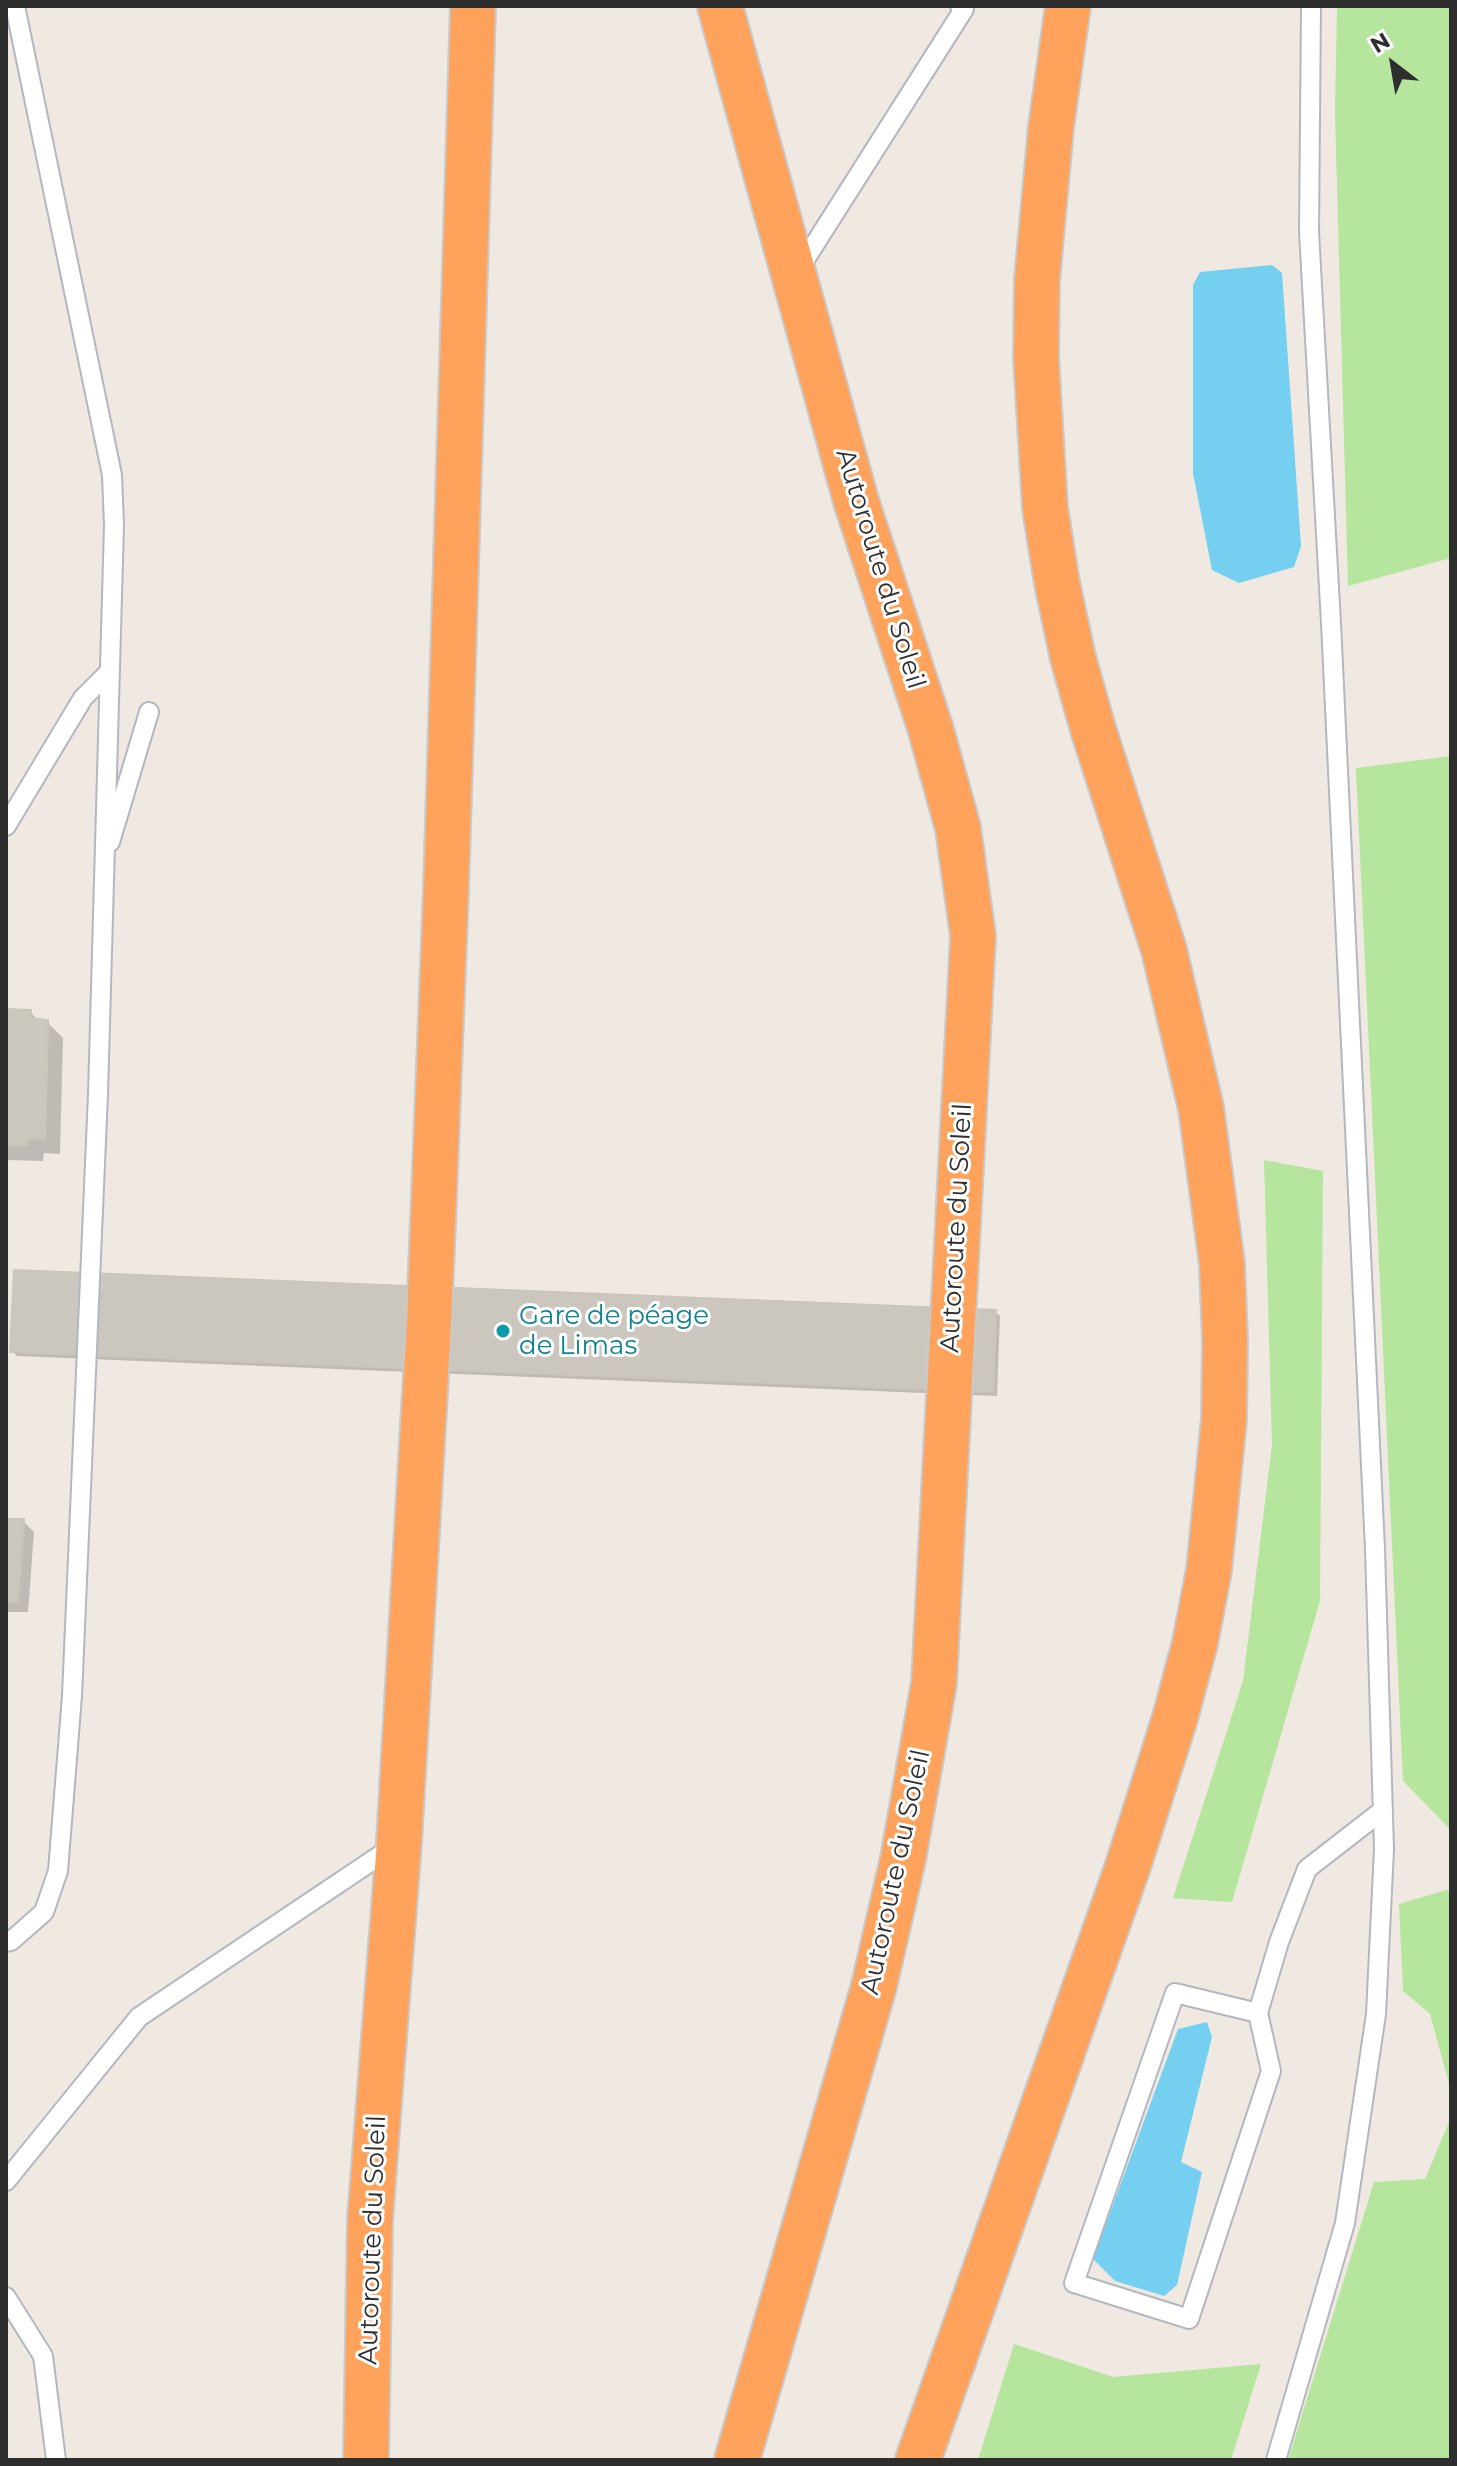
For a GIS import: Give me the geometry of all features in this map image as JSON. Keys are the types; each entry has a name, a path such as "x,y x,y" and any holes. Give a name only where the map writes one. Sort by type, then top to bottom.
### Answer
{"highway":[{"name":"Autoroute du Soleil","path":"366,2460 370,2220 399,1842 429,1322 473,6"},
{"name":"Autoroute du Soleil","path":"720,6 856,501 930,727 954,813 973,936 934,1683 903,1859 874,1986 737,2460"},
{"path":"918,2460 1128,1866 1175,1718 1195,1643 1209,1570 1224,1419 1222,1264 1201,1108 1164,950 1073,658 1045,508 1036,357 1037,280 1051,127 1068,6"}],"lane":[{"path":"6,1942 44,1912 58,1871 72,1696 98,1094 114,525 112,475 15,6"},
{"path":"1276,2460 1345,2223 1376,2014 1384,1849 1375,1549 1331,623 1309,232 1311,6"},
{"path":"795,275 963,7"},
{"path":"6,826 83,698 109,672"},
{"path":"102,868 149,712"},
{"path":"1258,2013 1175,1993 1074,2283 1189,2319 1271,2071 1258,2013 1279,1942 1307,1869 1383,1810"},
{"path":"6,2181 139,2017 399,1842"},
{"path":"6,2297 43,2356 56,2460"}],"green space":[{"path":"1337,6 1451,6 1451,558 1348,586 1335,113"},
{"path":"1451,756 1451,1830 1403,1781 1356,768"},
{"path":"1264,1160 1323,1171 1320,1601 1232,1902 1173,1898 1243,1681 1272,1445"},
{"path":"1451,1890 1451,2091 1430,2014 1403,1991 1399,1904"},
{"path":"1451,2117 1451,2460 1288,2460 1374,2182 1425,2179"},
{"path":"1014,2344 1113,2377 1261,2364 1231,2460 978,2460"}],"water":[{"path":"1272,265 1282,273 1301,546 1294,567 1239,583 1212,570 1193,473 1193,285 1200,272"},
{"path":"1207,2022 1212,2037 1181,2162 1202,2172 1177,2285 1164,2296 1115,2281 1093,2259 1178,2029"}],"building":[{"path":"6,1009 31,1010 30,1018 48,1020 45,1139 28,1138 27,1145 6,1145"},
{"name":"Gare de péage de Limas","path":"14,1270 996,1310 993,1392 10,1352"},
{"path":"6,1519 24,1519 18,1602 6,1602"}],"place":[{"name":"Gare de péage de Limas","path":"503,1331"}]}
